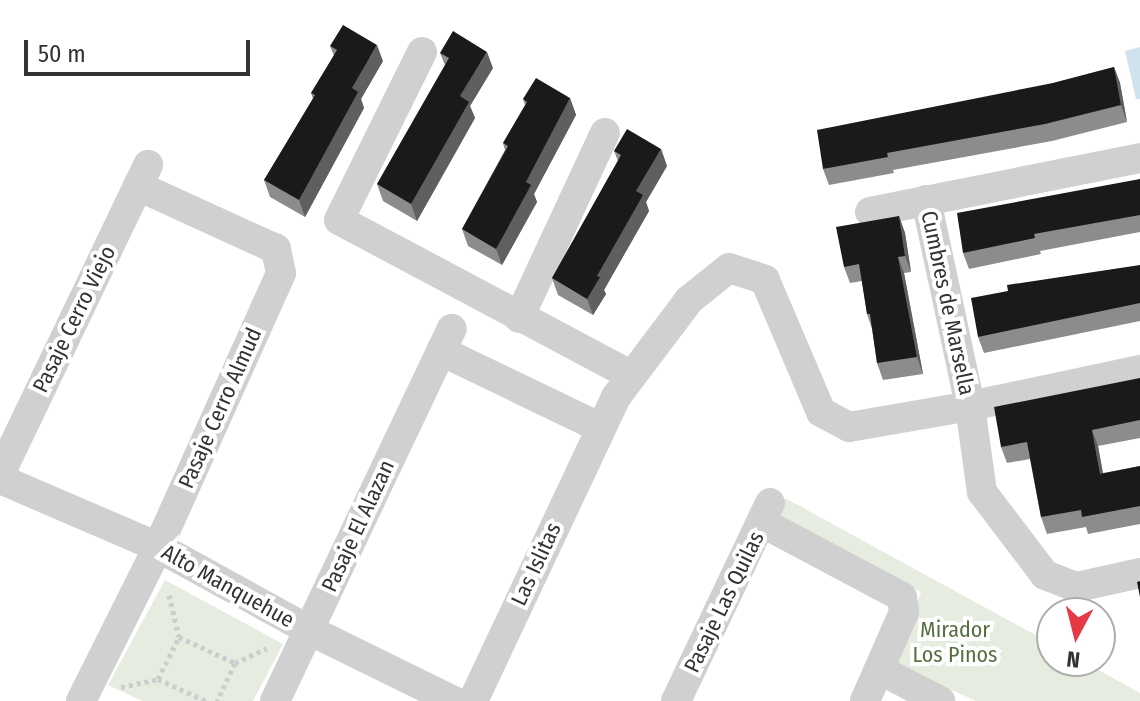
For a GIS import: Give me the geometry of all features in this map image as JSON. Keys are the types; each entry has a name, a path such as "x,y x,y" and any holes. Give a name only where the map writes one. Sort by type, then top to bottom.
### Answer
{"street":[{"path":"422,52 339,220 631,375"},
{"path":"519,318 605,133"},
{"name":"Cumbres de Marsella","path":"870,212 1140,158"},
{"name":"Pasaje Cerro Viejo","path":"0,476 143,176"},
{"name":"Pasaje Cerro Almud","path":"81,701 158,547 281,273 276,249 143,176"},
{"name":"Cumbres de Marsella","path":"926,200 970,406 982,492 1045,575 1077,587 1140,573"},
{"name":"Cumbres de Marsella","path":"599,427 631,375 689,300 729,268 765,280 821,412 849,427 970,406 1140,370"},
{"name":"Pasaje El Alazan","path":"275,701 447,340 599,427"},
{"name":"Las Islitas","path":"473,701 599,427"},
{"name":"Alto Manquehue","path":"0,476 158,547 309,630 453,701"},
{"name":"Pasaje Las Quilas","path":"676,701 767,513 902,597 904,612 880,670"},
{"path":"865,701 880,670 940,701"}],"path":[{"path":"206,701 158,679 179,637 235,663 217,701"}],"green space":[{"name":"Mirador Los Pinos","path":"785,498 1036,635 1036,677 1111,677 1140,693 1140,701 976,701 895,664 921,592 775,516"},
{"path":"165,580 283,644 253,701 142,701 108,685"}],"water":[{"path":"1140,47 1140,99 1136,99 1125,51"}],"building":[{"path":"343,25 377,45 352,88 358,92 299,200 264,180 315,95 311,93 337,50 330,46"},
{"path":"453,31 487,52 460,96 469,102 411,204 377,184 449,58 440,53"},
{"path":"1114,67 1121,105 1045,124 887,153 888,157 823,169 817,130 1053,83"},
{"path":"536,78 570,98 526,182 531,185 496,249 462,229 508,146 503,143 527,102 523,99"},
{"path":"627,129 661,149 636,191 643,195 587,299 552,278 621,155 614,151"},
{"path":"1140,179 1140,215 1034,234 1035,238 963,253 957,213"},
{"path":"899,216 905,256 898,257 917,357 877,363 859,264 844,267 836,227"},
{"path":"1140,265 1140,303 978,337 971,298 1008,291 1007,285"},
{"path":"1140,378 1140,420 1092,430 1100,474 1140,466 1140,506 1082,517 1081,510 1041,517 1027,442 1001,447 994,407"}]}
